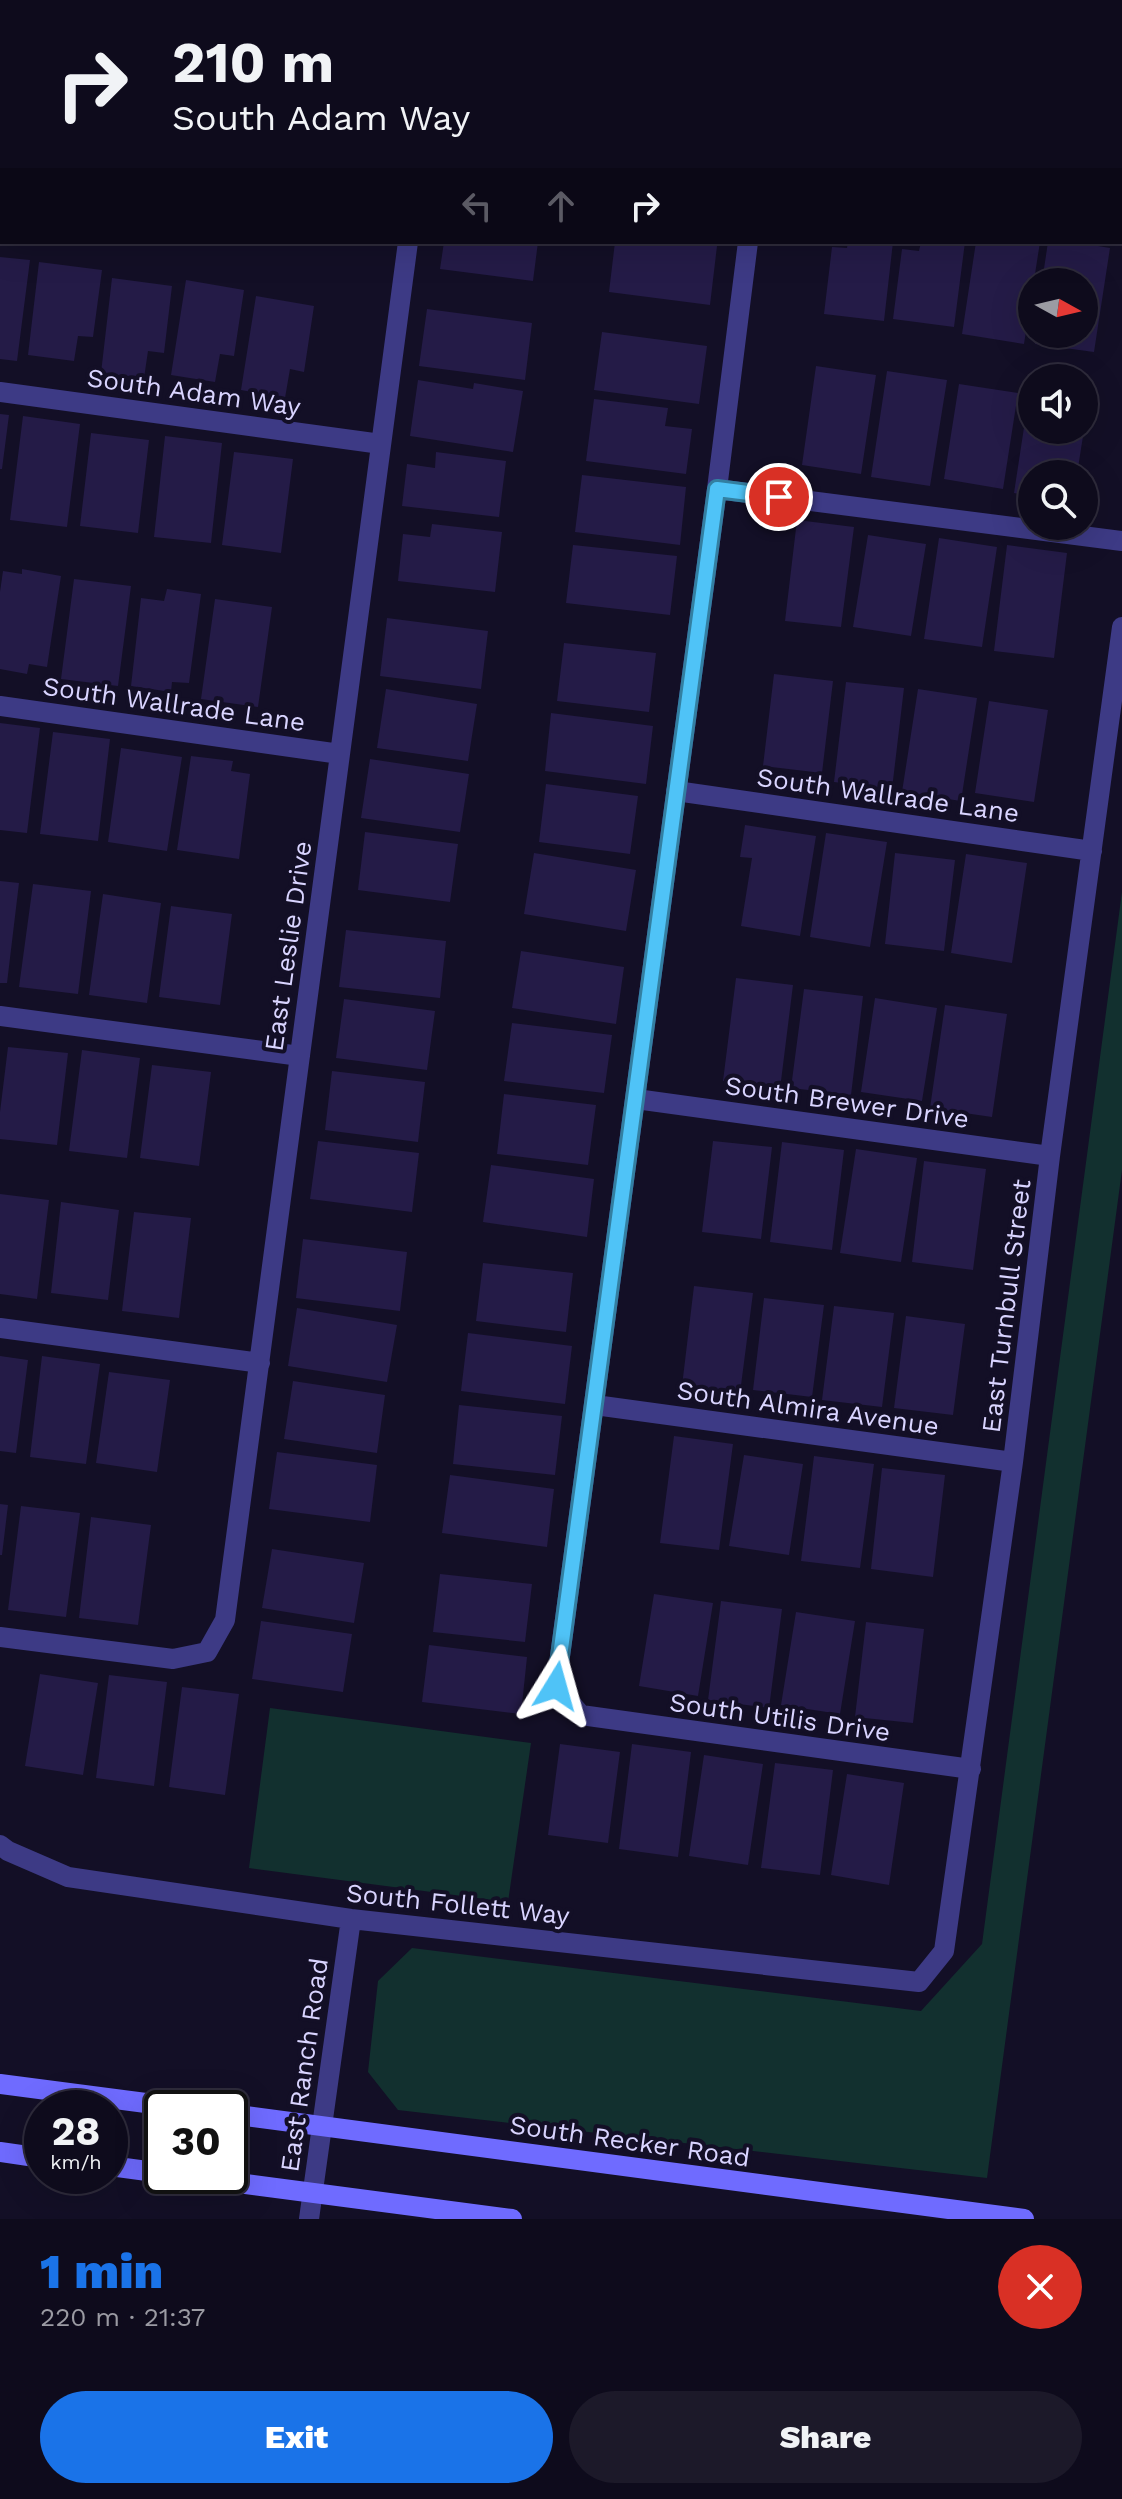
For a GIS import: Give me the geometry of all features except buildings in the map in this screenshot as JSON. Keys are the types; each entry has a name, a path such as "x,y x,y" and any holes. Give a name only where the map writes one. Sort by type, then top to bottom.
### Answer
{"main road":[{"path":"0,2084 144,2103"},
{"name":"South Recker Road","path":"248,2116 1024,2219"},
{"path":"0,2152 24,2155"},
{"path":"248,2184 512,2219"}],"street":[{"name":"East Leslie Drive","path":"0,1637 173,1659 207,1652 225,1620 408,244"},
{"path":"595,1405 748,244"},
{"name":"South Adam Way","path":"0,392 381,444"},
{"path":"717,489 1122,541"},
{"name":"East Turnbull Street","path":"919,1982 944,1951 1013,1462 1050,1156 1122,627"},
{"name":"South Wallrade Lane","path":"0,706 340,754"},
{"name":"South Wallrade Lane","path":"676,791 1092,851"},
{"path":"0,1016 300,1056"},
{"name":"South Brewer Drive","path":"636,1099 1050,1156"},
{"path":"0,1328 260,1363"},
{"name":"South Almira Avenue","path":"595,1405 1013,1462"},
{"name":"South Utilis Drive","path":"595,1405 556,1686 581,1715 971,1769"},
{"name":"South Follett Way","path":"0,1845 68,1877 351,1919 919,1982"},
{"name":"East Ranch Road","path":"309,2219 351,1919"}],"green space":[{"path":"1122,892 1122,1170 987,2178 398,2110 368,2072 378,1981 412,1948 921,2011 982,1944"},
{"path":"270,1708 531,1743 508,1902 249,1868"}],"route":[{"path":"556,1686 717,489 779,497"}]}
